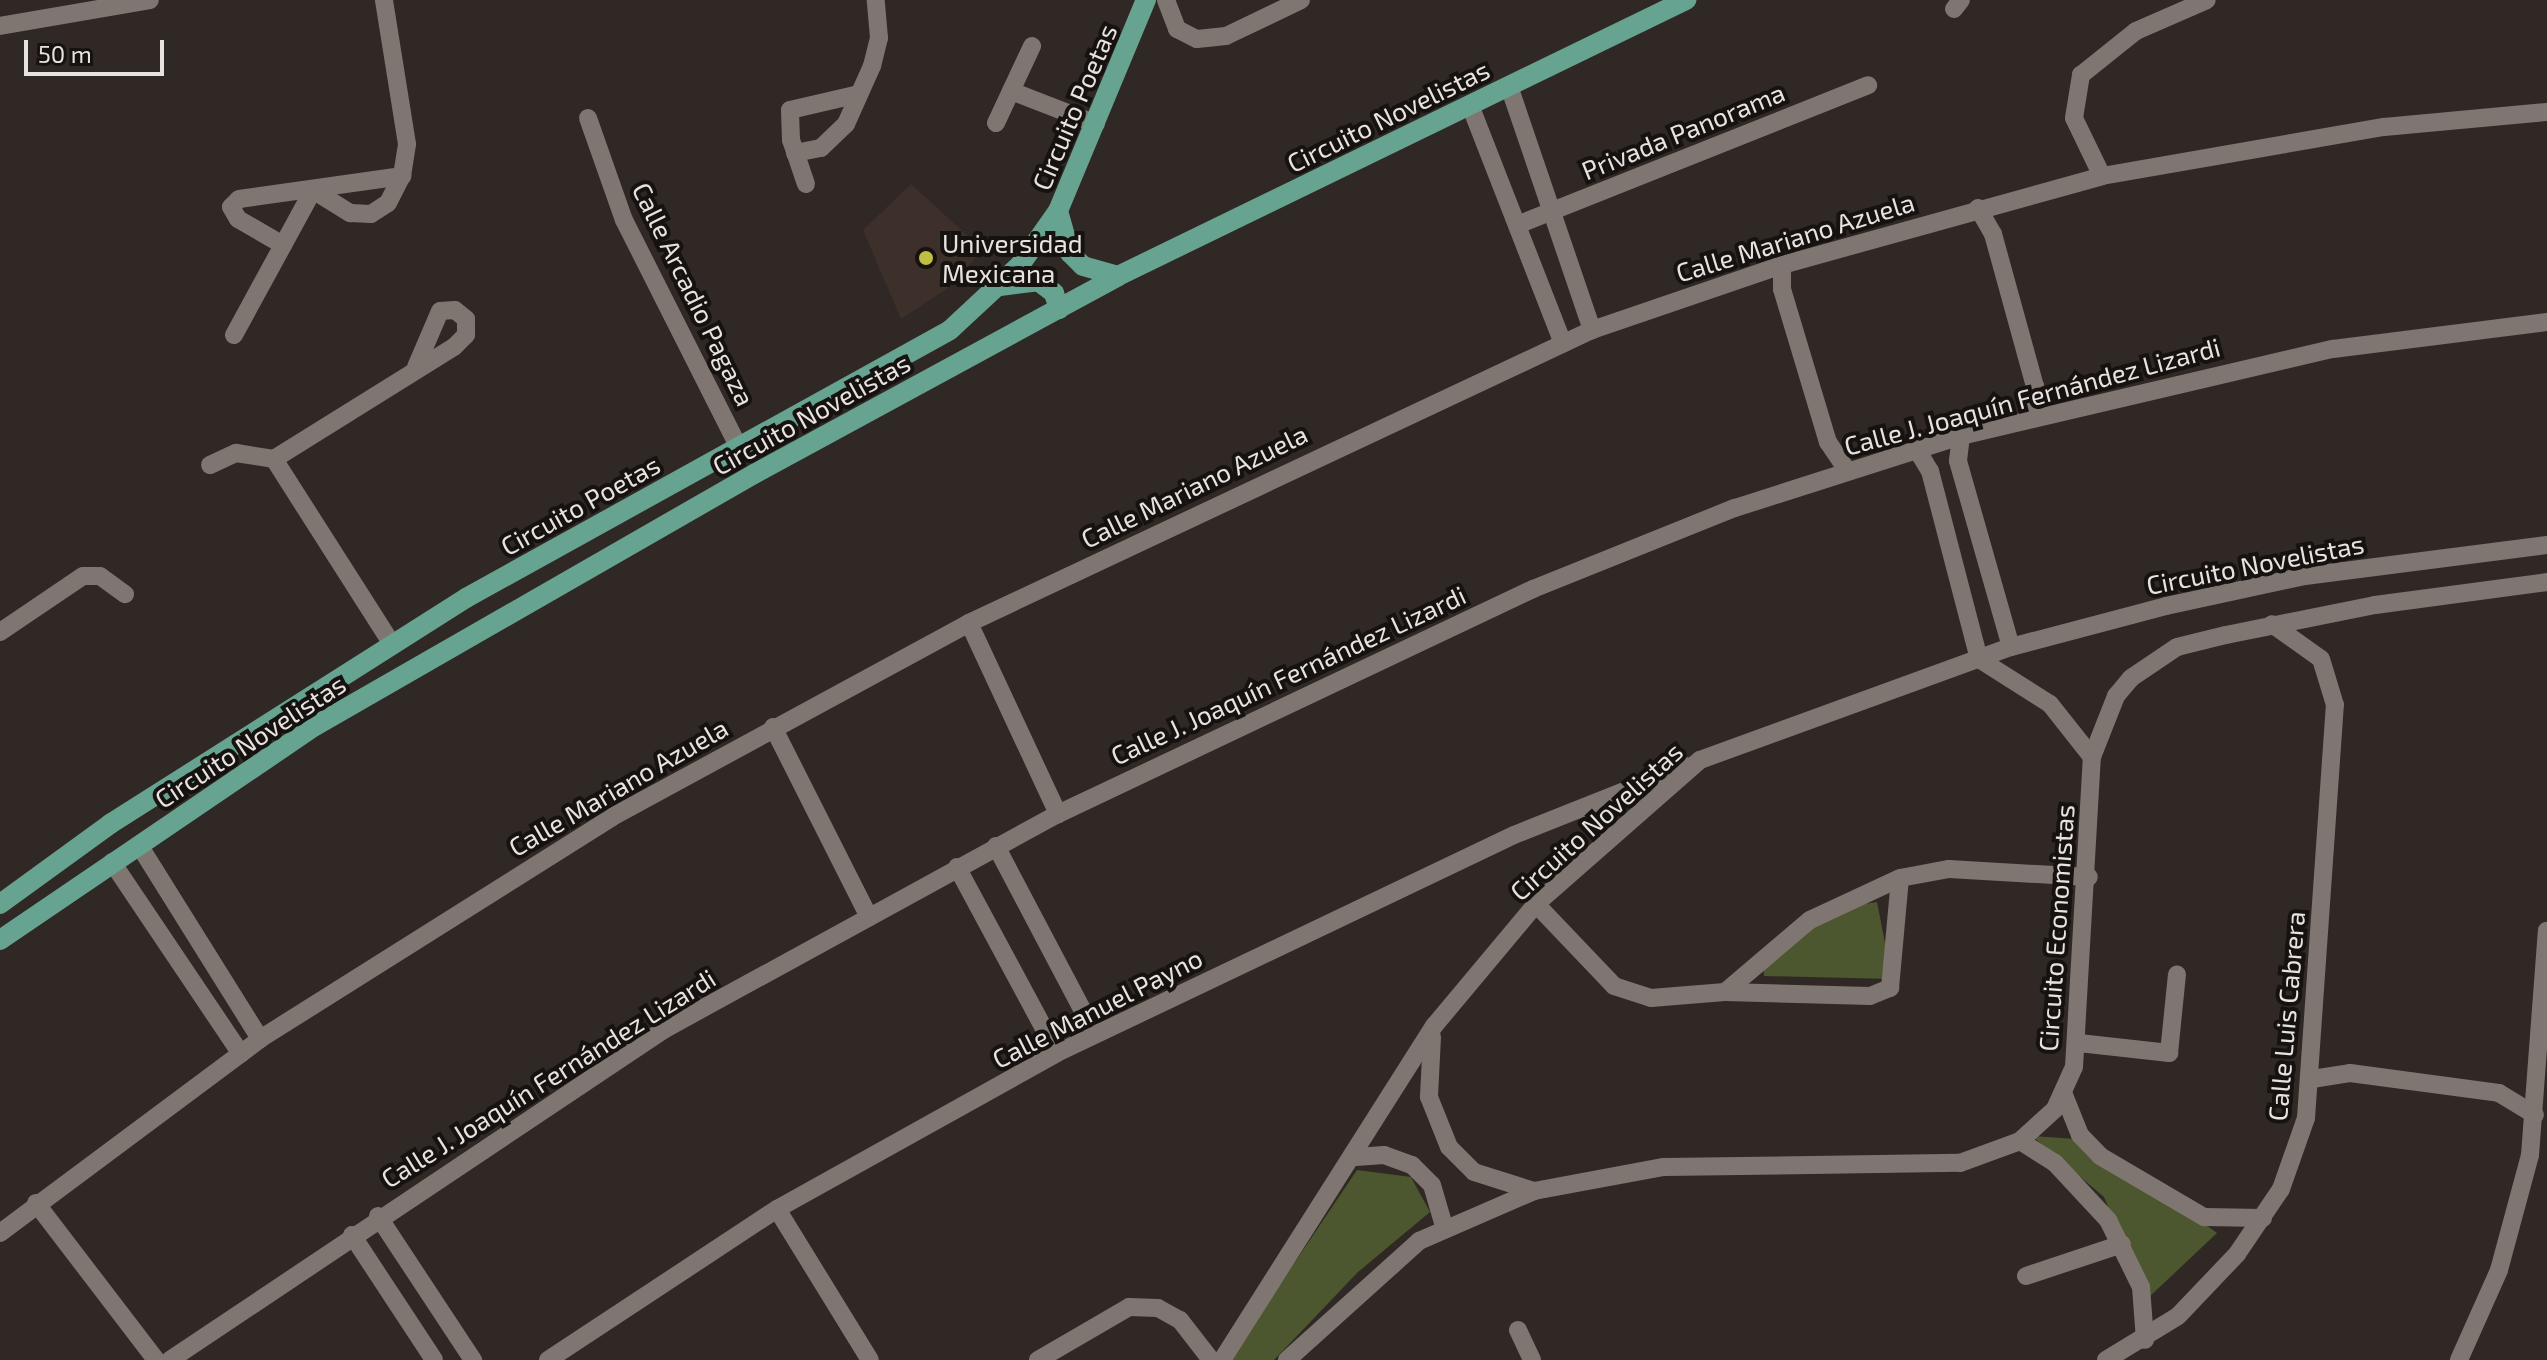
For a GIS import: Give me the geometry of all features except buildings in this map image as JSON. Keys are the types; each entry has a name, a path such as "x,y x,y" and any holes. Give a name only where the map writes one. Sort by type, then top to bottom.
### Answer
{"main road":[{"name":"Circuito Poetas","path":"0,904 110,824 392,644 738,446 926,345 1000,286 1058,211 1146,0"},
{"name":"Circuito Novelistas","path":"0,940 328,718 740,481 1118,276 1686,0"},
{"path":"1058,211 1070,253 1083,266 1118,276"},
{"path":"1000,286 1038,281 1054,293 1059,309"}],"street":[{"path":"0,26 150,0"},
{"path":"313,190 350,213 371,214 388,203 402,176 407,144 384,0"},
{"path":"795,153 834,140 859,94 879,38 876,0"},
{"path":"1166,0 1177,29 1197,39 1226,36 1301,0"},
{"path":"2102,176 2080,142 2074,118 2081,75 2136,31 2207,0"},
{"path":"996,123 1032,46"},
{"name":"Privada Panorama","path":"1517,225 1868,85"},
{"path":"1509,86 1592,330"},
{"path":"1011,91 1096,124"},
{"path":"806,184 795,153 790,110 859,94"},
{"path":"1470,105 1563,344"},
{"name":"Calle Mariano Azuela","path":"0,1233 36,1203 260,1039 586,833 773,727 969,623 1592,330 1782,265 2102,176 2384,127 2547,112"},
{"name":"Calle Arcadio Pagaza","path":"588,118 624,220 738,446"},
{"path":"283,245 238,219 231,207 239,199 402,176"},
{"path":"234,335 313,190"},
{"path":"1978,208 1993,234 2035,386 2034,417"},
{"path":"1782,265 1782,289 1828,442 1847,470"},
{"path":"274,459 466,335 466,319 455,310 440,311 416,367"},
{"name":"Calle J. Joaquín Fernández Lizardi","path":"170,1360 378,1216 665,1029 1058,814 1533,589 1847,470 1961,436 2333,349 2547,322"},
{"path":"1961,436 1958,461 2011,647"},
{"path":"1916,448 1930,471 1979,659 2050,704 2092,757"},
{"path":"210,465 256,453 274,459 392,644"},
{"name":"Circuito Novelistas","path":"1222,1360 1356,1157 1434,1026 1536,904 1700,760 2011,647 2305,576 2547,545"},
{"path":"0,632 83,576 100,576 125,594"},
{"name":"Circuito Economistas","path":"1287,1360 1366,1283 1444,1226 1534,1191 1664,1167 1960,1163 2020,1141 2064,1095 2079,1043 2089,877 2092,757 2116,696 2150,662 2177,647 2272,624 2547,582"},
{"path":"969,623 1058,814"},
{"name":"Calle Luis Cabrera","path":"2106,1360 2145,1340 2208,1288 2263,1218 2295,1158 2312,1079 2335,705 2321,659 2272,624"},
{"path":"773,727 869,917"},
{"name":"Calle Manuel Payno","path":"548,1360 777,1209 1057,1053 1514,835 1700,760"},
{"path":"139,845 260,1039"},
{"path":"996,846 1095,1034"},
{"path":"112,862 241,1054"},
{"path":"957,867 1057,1053"},
{"path":"1725,992 1810,920 1900,878 1949,869 2089,877"},
{"path":"1536,904 1614,986 1631,995 1725,992 1870,996 1890,988 1900,878"},
{"path":"2459,1360 2516,1219 2535,1115 2547,931"},
{"path":"2079,1043 2169,1053 2177,974"},
{"path":"1434,1026 1429,1097 1449,1147 1474,1172 1534,1191"},
{"path":"2312,1079 2350,1073 2499,1093 2535,1115"},
{"path":"2064,1095 2080,1135 2100,1156 2204,1217 2263,1218"},
{"path":"2020,1141 2077,1182 2122,1244 2146,1306 2145,1340"},
{"path":"1356,1157 1384,1155 1412,1165 1439,1198 1444,1226"},
{"path":"36,1203 156,1360"},
{"path":"777,1209 870,1360"},
{"path":"378,1216 473,1360"},
{"path":"352,1235 434,1360"},
{"path":"2026,1276 2122,1244"},
{"path":"1038,1360 1129,1307 1158,1308 1180,1320 1211,1360"},
{"path":"2447,1360 2476,1323"},
{"path":"1518,1330 1532,1360"}],"shaded area":[{"name":"Universidad Mexicana","path":"911,184 983,250 948,288 901,319 863,230"}],"green space":[{"path":"1877,902 1892,979 1764,976 1763,964 1833,909"},
{"path":"2032,1136 2090,1140 2217,1233 2147,1299 2104,1197"},
{"path":"1357,1170 1411,1177 1430,1212 1358,1272 1274,1360 1229,1360"}],"place":[{"name":"Universidad Mexicana","path":"926,258"}]}
